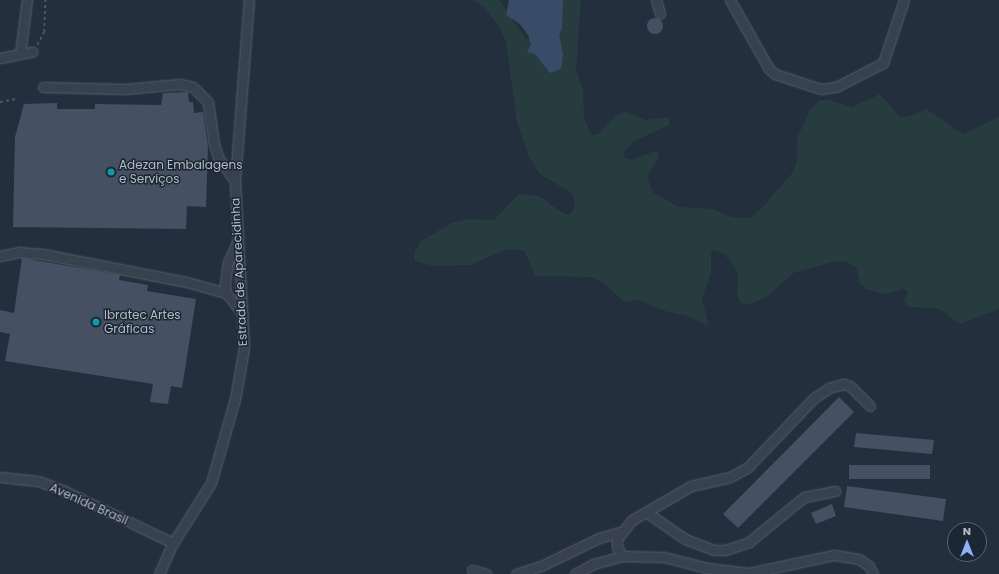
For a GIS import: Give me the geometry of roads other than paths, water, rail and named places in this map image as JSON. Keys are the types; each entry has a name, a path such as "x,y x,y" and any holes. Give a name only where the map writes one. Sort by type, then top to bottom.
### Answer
{"street":[{"path":"20,54 27,0"},
{"name":"Estrada de Aparecidinha","path":"159,574 173,543 208,489 221,454 244,348 244,314 235,181 249,0"},
{"path":"656,0 660,13"},
{"path":"730,0 768,69 775,74 799,83 828,89 883,63 904,0"},
{"path":"0,58 32,52"},
{"path":"43,87 118,89 180,84 193,87 208,102 214,144 218,157 235,181"},
{"path":"226,293 225,276 228,262 238,240"},
{"path":"0,256 19,252 43,254 187,282 226,293 244,314"},
{"path":"516,574 541,566 599,538 620,532 632,520 691,486 730,477 747,468 814,398 829,388 843,384 850,386 870,406"},
{"name":"Avenida Brasil","path":"0,477 38,482 65,491 173,543"},
{"path":"646,512 685,539 714,550 725,550 749,542 804,497 835,490"},
{"path":"620,532 617,547 622,556"},
{"path":"575,574 593,564 622,556 664,557 707,568 749,573 834,554 858,559 869,566 873,574"},
{"path":"472,570 486,574"}],"water":[{"path":"509,0 563,0 562,29 559,34 563,55 561,69 550,73 535,54 527,52 531,44 528,35 520,24 506,15"}],"place":[{"name":"Adezan Embalagens e Serviços","path":"111,172"},
{"name":"Ibratec Artes Gráficas","path":"96,322"}]}
